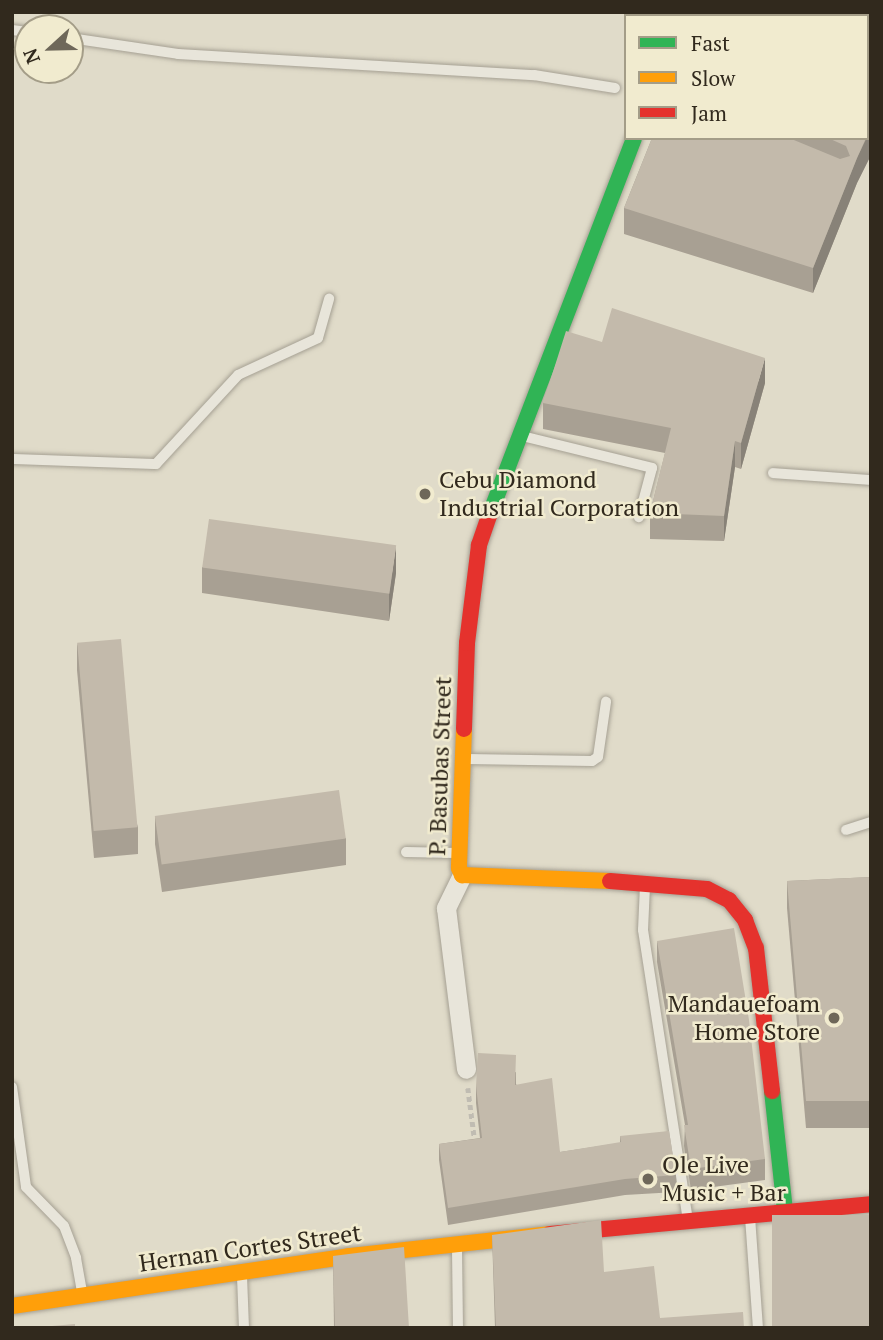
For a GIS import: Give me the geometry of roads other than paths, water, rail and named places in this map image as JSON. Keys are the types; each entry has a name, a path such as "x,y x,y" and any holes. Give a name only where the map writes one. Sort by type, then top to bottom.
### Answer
{"street":[{"name":"P. Basubas Street","path":"633,140 518,435 479,545 467,643 461,875 646,882 708,889 729,900 745,920 756,948 785,1211"},
{"path":"461,875 446,908 466,1069"},
{"name":"Hernan Cortes Street","path":"12,1306 242,1270 457,1244 871,1204"}],"lane":[{"path":"84,40 178,54 534,75 615,88"},
{"path":"12,459 156,464 238,375 318,338 329,299"},
{"path":"518,435 652,468 639,517"},
{"path":"773,473 871,480"},
{"path":"464,758 592,761 598,757 606,702"},
{"path":"846,830 871,822"},
{"path":"406,852 460,854"},
{"path":"646,882 643,930 688,1221"},
{"path":"12,1087 26,1187 64,1226 76,1258 82,1295"},
{"path":"750,1215 758,1328"},
{"path":"457,1244 458,1328"},
{"path":"242,1270 244,1328"}],"place":[{"name":"Cebu Diamond Industrial Corporation","path":"425,494"},
{"name":"Mandauefoam Home Store","path":"834,1018"},
{"name":"Ole Live Music + Bar","path":"648,1179"}]}
